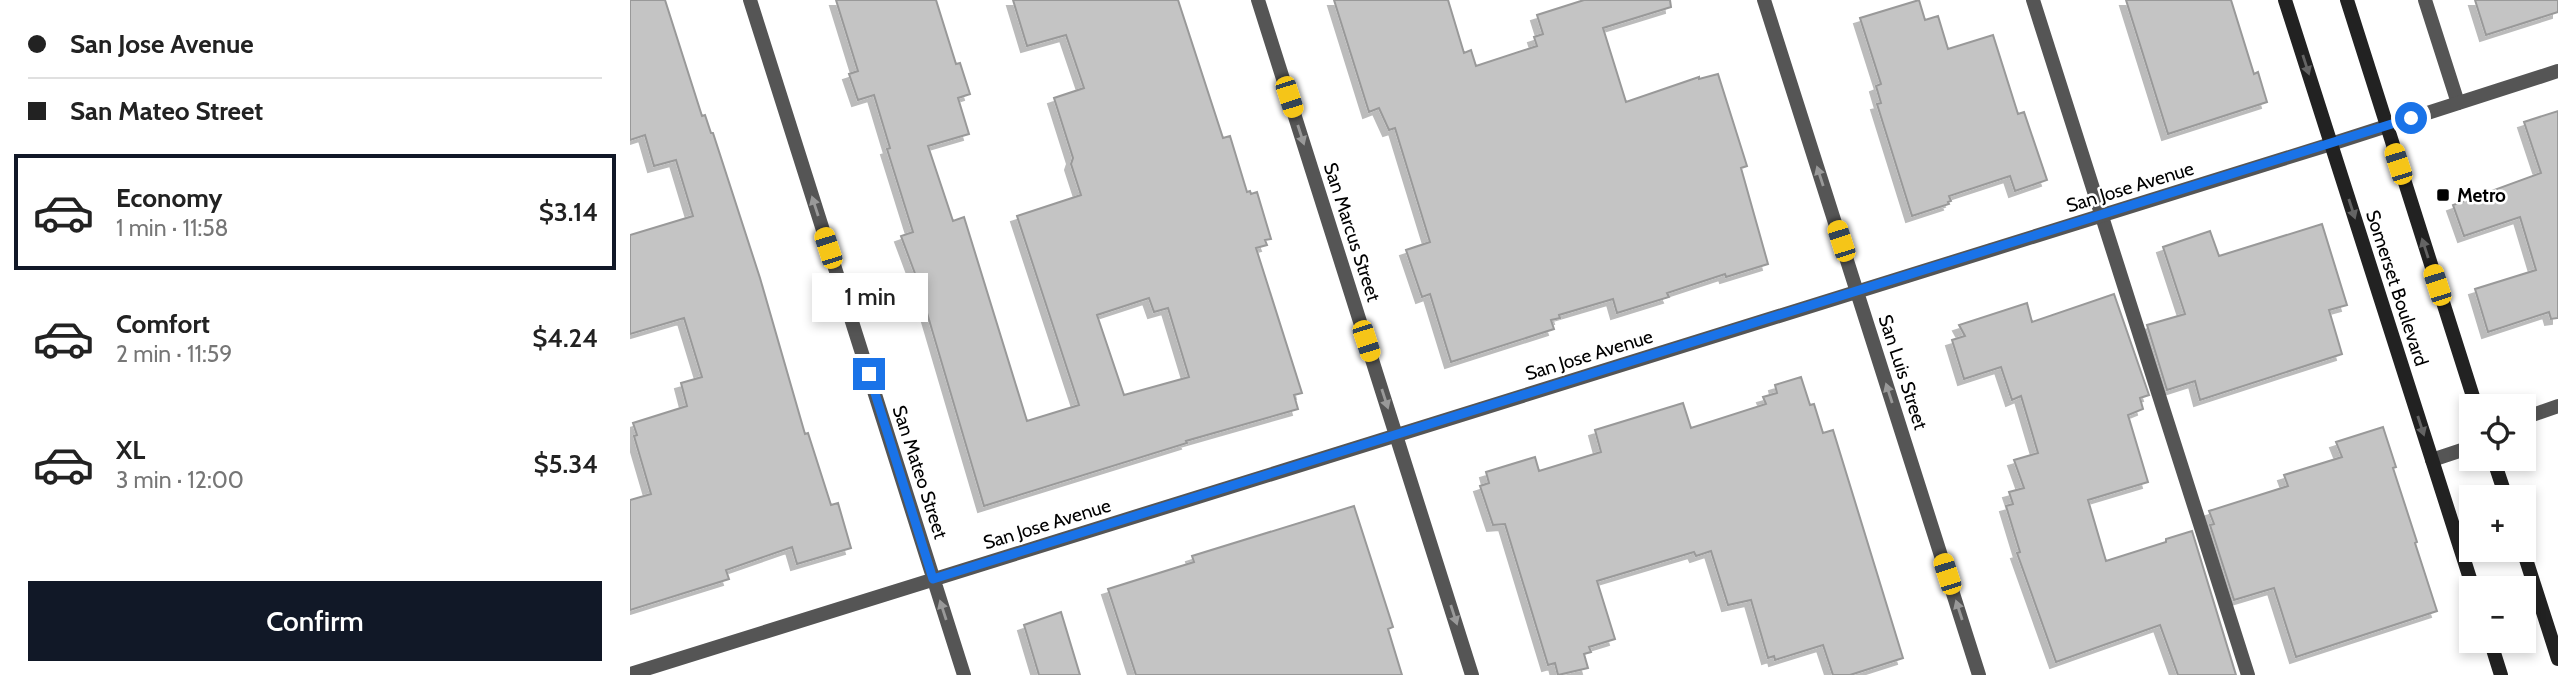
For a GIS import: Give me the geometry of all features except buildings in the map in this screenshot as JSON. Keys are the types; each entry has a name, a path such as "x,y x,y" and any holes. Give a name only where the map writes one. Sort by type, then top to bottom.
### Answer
{"main road":[{"name":"Somerset Boulevard","path":"2285,0 2469,576"},
{"name":"Somerset Boulevard","path":"2347,0 2472,394"},
{"path":"2527,562 2558,659"},
{"path":"2494,653 2501,675"}],"street":[{"name":"San Mateo Street","path":"750,0 964,675"},
{"name":"San Marcus Street","path":"1258,0 1472,675"},
{"name":"San Luis Street","path":"1764,0 1979,675"},
{"path":"2033,0 2248,675"},
{"path":"2425,0 2458,103"},
{"name":"San Jose Avenue","path":"630,674 2102,216 2558,71"},
{"path":"2536,414 2558,406"},
{"path":"2432,460 2459,451"}],"place":[{"name":"Metro","path":"2443,195"}],"route":[{"path":"869,374 933,579 2411,118"}]}
